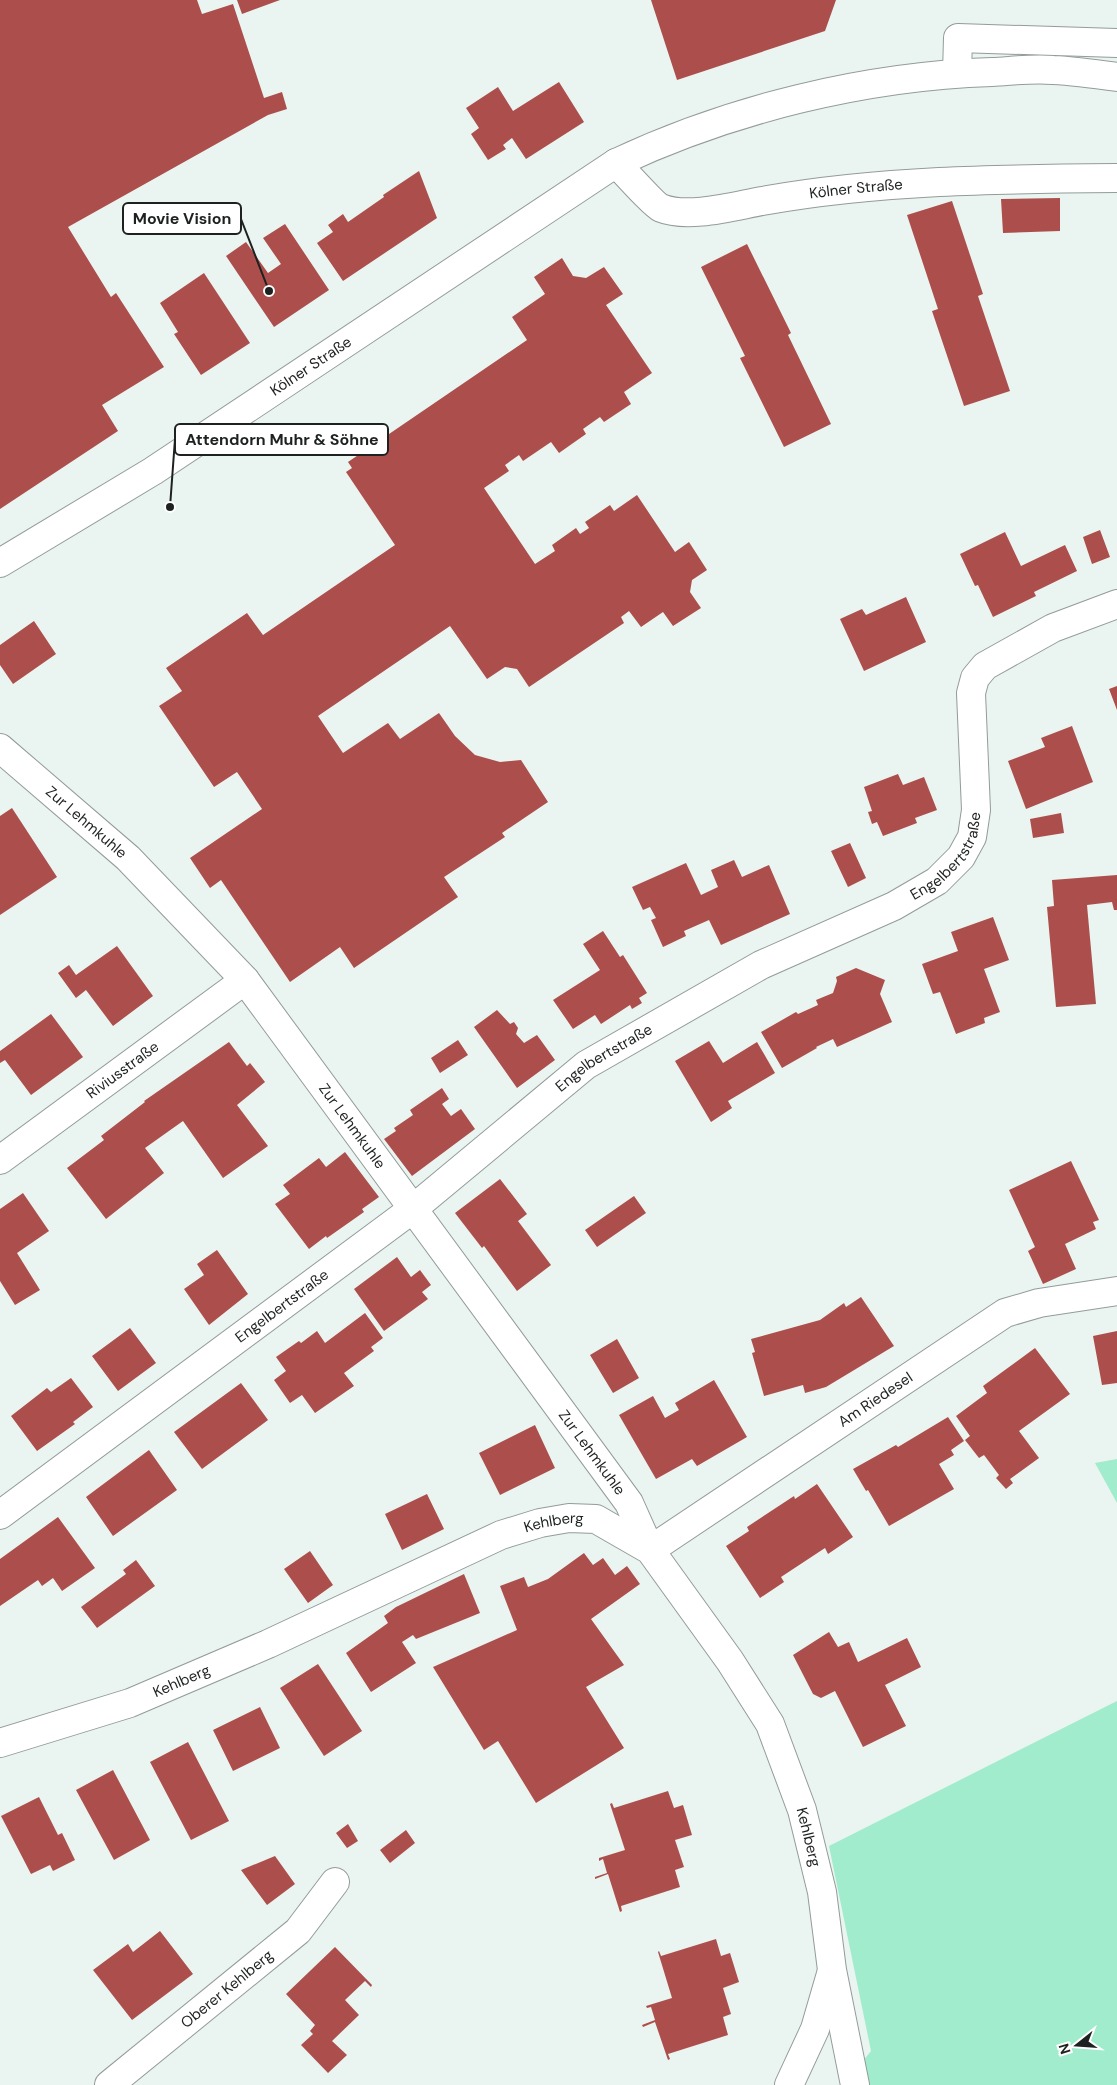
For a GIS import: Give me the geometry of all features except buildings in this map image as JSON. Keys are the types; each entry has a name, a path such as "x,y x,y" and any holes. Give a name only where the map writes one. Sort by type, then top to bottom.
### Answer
{"street":[{"path":"957,73 958,38 1117,43"},
{"name":"Kölner Straße","path":"0,563 153,471 616,162 662,141 702,126 846,88 957,73 1052,70 1117,77"},
{"name":"Kölner Straße","path":"616,162 660,208 693,213 783,197 860,189 990,179 1117,178"},
{"name":"Engelbertstraße","path":"0,1515 414,1208 586,1065 761,965 894,906 937,880 961,857 972,837 976,810 971,693 975,678 985,666 1053,628 1117,604"},
{"name":"Zur Lehmkuhle","path":"0,748 128,858 245,980 629,1503 650,1550"},
{"name":"Riviusstraße","path":"0,1160 245,980"},
{"name":"Am Riedesel","path":"650,1550 1005,1313 1039,1303 1117,1291"},
{"name":"Kehlberg","path":"0,1743 130,1703 268,1644 501,1535 540,1523 569,1518 596,1520 650,1550 730,1660 770,1724 802,1810 822,1892 832,1970 855,2085"},
{"name":"Oberer Kehlberg","path":"109,2085 298,1931 335,1882"},
{"path":"789,2085 815,2029 832,1970"}],"green space":[{"path":"1117,1459 1117,1503 1095,1463"},
{"path":"1117,1701 1117,2085 844,2085 871,2051 829,1846"}],"place":[{"name":"Movie Vision","path":"269,291"},
{"name":"Attendorn Muhr & Söhne","path":"170,507"}]}
